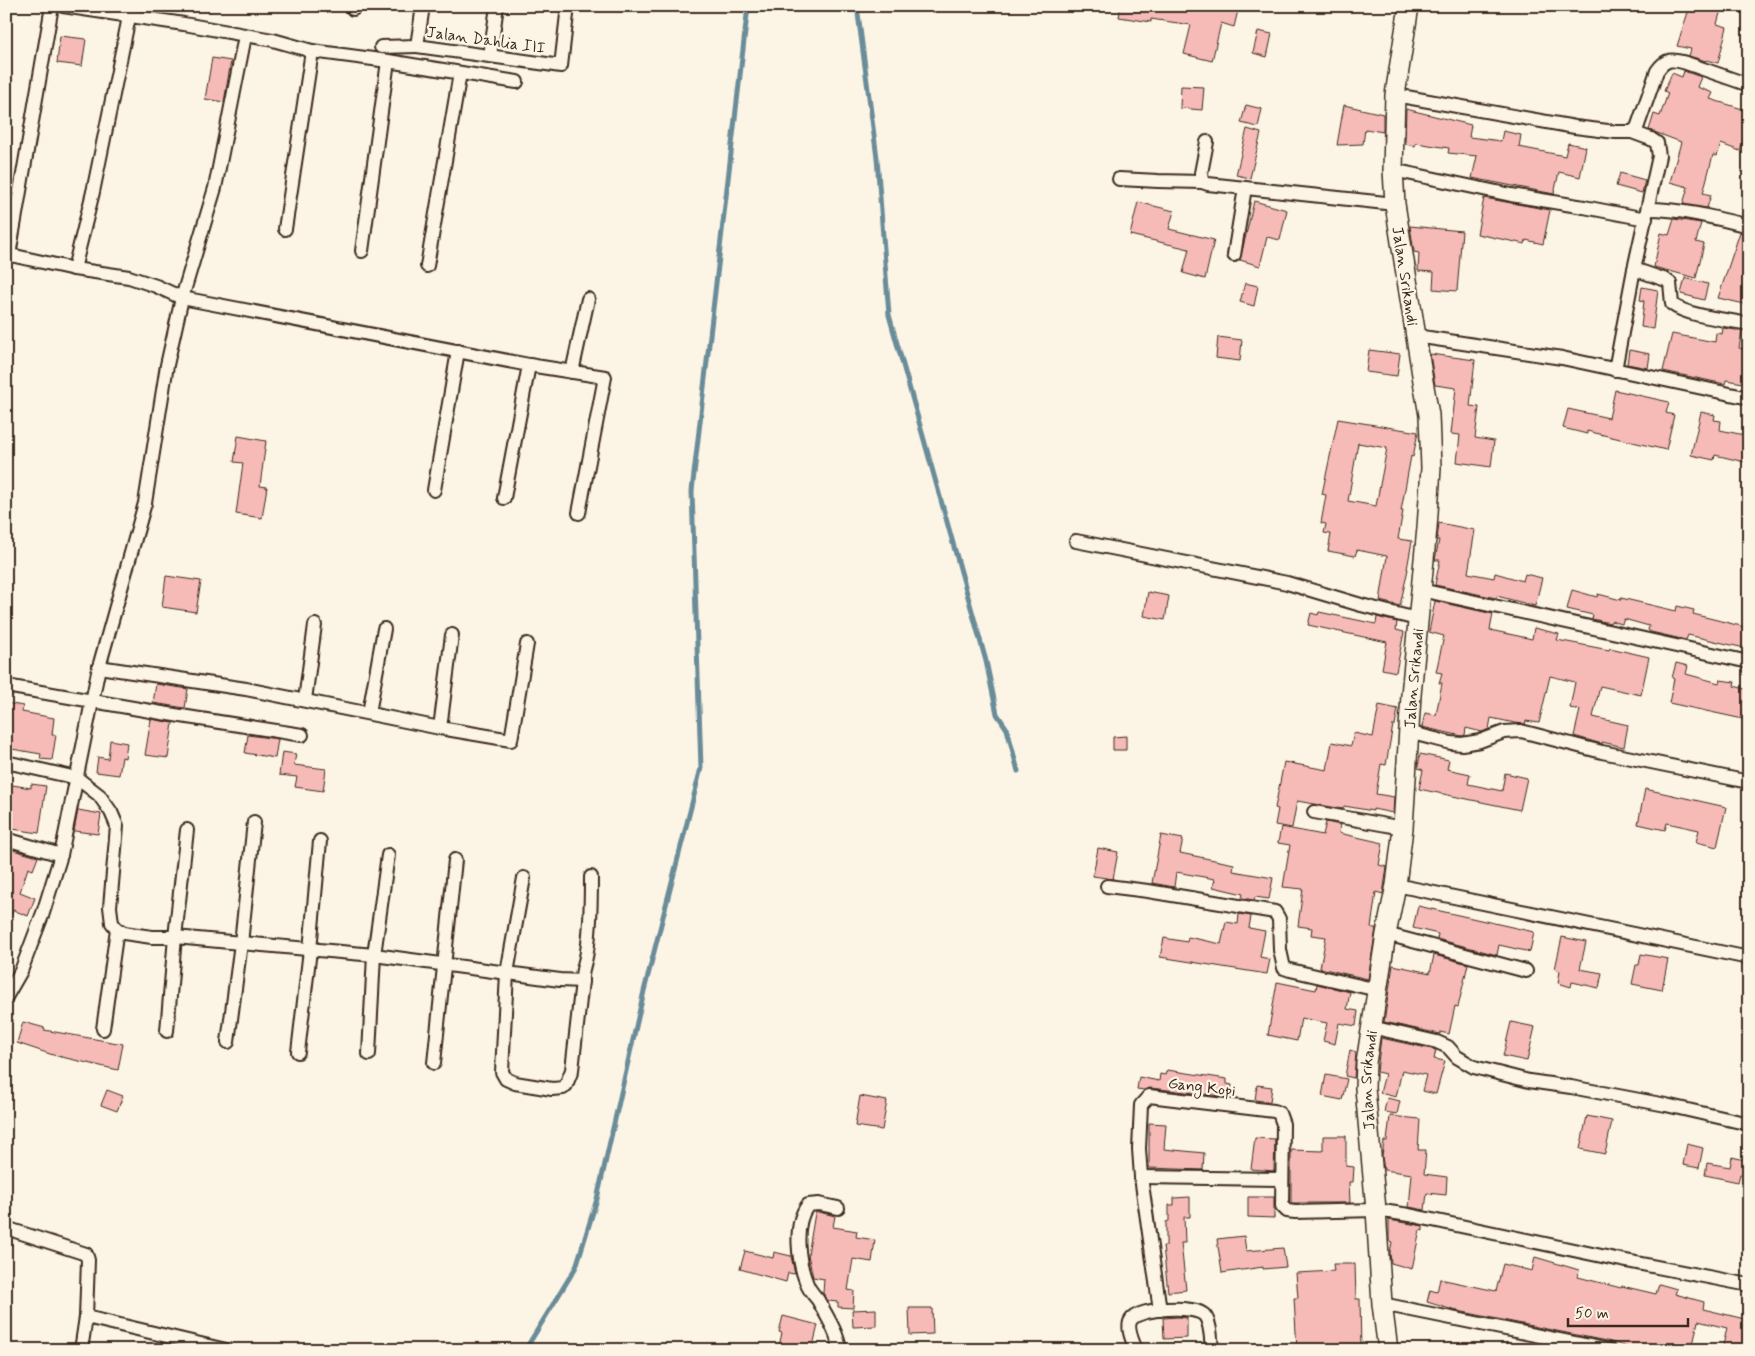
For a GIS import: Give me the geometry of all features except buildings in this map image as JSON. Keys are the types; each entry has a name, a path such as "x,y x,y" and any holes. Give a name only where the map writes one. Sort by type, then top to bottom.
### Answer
{"street":[{"path":"52,6 43,66 8,255 74,269 129,277 156,286 182,298 529,365 605,377 579,513"},
{"path":"63,6 184,24 273,40 312,50 517,82"},
{"name":"Jalan Dahlia III","path":"423,6 417,46 562,66 568,6"},
{"path":"490,56 496,6"},
{"name":"Jalan Srikandi","path":"1388,1350 1382,1304 1365,1088 1366,1063 1404,828 1408,732 1431,468 1430,415 1395,204 1393,170 1395,95 1409,6"},
{"path":"74,269 93,192 129,17"},
{"path":"6,997 20,970 37,929 61,855 99,667 145,503 160,399 182,298 215,188 245,36"},
{"path":"381,47 417,46"},
{"path":"285,228 312,50"},
{"path":"1632,132 1637,128 1657,71 1662,63 1675,60 1749,85"},
{"path":"362,251 388,61"},
{"path":"427,266 460,73"},
{"path":"1395,95 1575,127 1632,132 1657,143 1658,156 1615,370"},
{"path":"1202,182 1201,173 1207,142"},
{"path":"1393,170 1511,195 1584,207 1647,214 1665,209 1749,226"},
{"path":"1119,179 1202,182 1217,186 1395,204"},
{"path":"1234,255 1245,188"},
{"path":"1634,269 1670,283 1672,304 1677,308 1749,324"},
{"path":"572,372 588,299"},
{"path":"1416,336 1562,358 1749,398"},
{"path":"434,490 458,351"},
{"path":"504,498 529,365"},
{"path":"1076,541 1292,585 1417,619"},
{"path":"1421,590 1749,662"},
{"path":"305,700 315,625"},
{"path":"369,713 384,629"},
{"path":"440,728 452,635"},
{"path":"99,667 246,689 440,728 511,740 527,644"},
{"path":"6,686 302,735"},
{"path":"1408,732 1462,744 1480,741 1504,732 1521,731 1602,752 1749,782"},
{"path":"6,762 77,778 99,795 111,812 117,826 110,907 112,922 117,929 124,932 152,937 175,937 374,955 560,980 582,981"},
{"path":"1314,812 1404,828"},
{"path":"228,1042 254,822"},
{"path":"168,1031 175,937 187,830"},
{"path":"6,840 61,855"},
{"path":"298,1052 320,841"},
{"path":"369,1054 374,955 388,855"},
{"path":"434,1063 455,860"},
{"path":"524,878 507,973 502,1072 503,1076 515,1083 552,1089 562,1088 571,1076 582,970 587,953 591,911 591,877"},
{"path":"1396,885 1749,958"},
{"path":"1107,886 1275,912 1279,919 1280,950 1284,968 1378,990"},
{"path":"103,1029 117,929"},
{"path":"1386,934 1526,971"},
{"path":"1371,1028 1437,1042 1448,1047 1457,1058 1474,1067 1529,1081 1658,1104 1749,1124"},
{"name":"Gang Kopi","path":"1160,1310 1141,1177 1139,1127 1141,1105 1150,1096 1274,1111 1279,1114 1283,1124 1282,1206 1287,1211 1376,1210 1409,1215 1749,1285"},
{"path":"1141,1177 1281,1179"},
{"path":"838,1208 808,1204 802,1214 799,1229 799,1247 807,1285 829,1321 838,1339 840,1350"},
{"path":"6,1228 86,1254 88,1260 86,1317 81,1350"},
{"path":"1382,1304 1609,1350"},
{"path":"1136,1350 1129,1325 1132,1318 1136,1315 1160,1310 1182,1308 1193,1309 1201,1312 1206,1317 1212,1350"},
{"path":"86,1317 226,1350"}],"waterway":[{"path":"525,1350 576,1267 597,1199 644,991 701,768 692,491 748,6"},
{"path":"857,6 877,158 889,315 986,661 997,714 1007,729 1018,771"}]}
